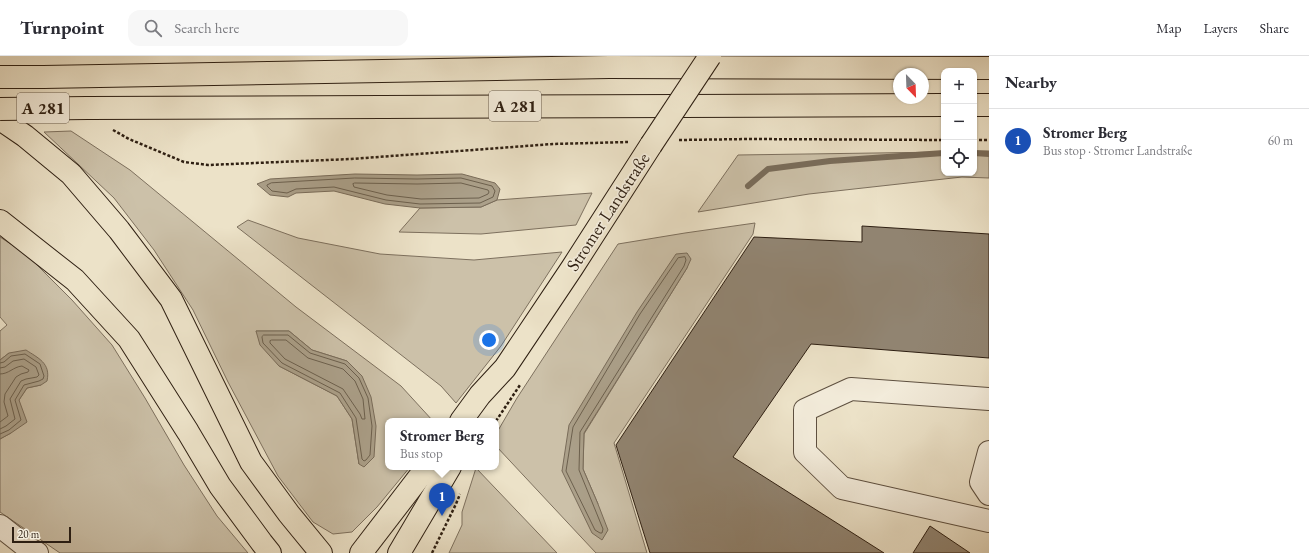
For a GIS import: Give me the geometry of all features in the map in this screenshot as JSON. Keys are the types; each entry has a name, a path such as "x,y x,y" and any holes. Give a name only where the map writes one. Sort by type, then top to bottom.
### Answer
{"main road":[{"name":"Stromer Landstraße","path":"469,418 489,411 505,368 616,202 641,144 710,56"},
{"name":"A 281","path":"0,77 609,67 989,68"},
{"name":"A 281","path":"0,109 941,105"},
{"path":"977,105 989,105"},
{"path":"0,119 25,136 71,174 119,230 172,299 251,462 289,514 321,553"},
{"path":"0,221 75,280 129,340 188,432 220,486 270,553"},
{"path":"361,553 425,470"},
{"path":"399,553 448,470"}],"street":[{"path":"989,399 851,389 805,410 804,452 842,488 989,521"},
{"path":"989,452 981,482 989,494"},
{"path":"0,526 28,548 37,553"}],"path":[{"path":"112,129 129,139 184,162 208,165 351,160 553,144 641,144"},
{"path":"678,140 941,140"},
{"path":"977,140 989,140"},
{"path":"432,553 456,504 461,490"}],"shaded area":[{"path":"71,131 130,170 296,307 401,386 430,418 385,418 385,470 408,470 377,507 352,532 333,534 313,522 278,476 228,382 193,310 154,250 114,198 44,132","holes":["256,331 289,331 312,350 347,361 359,464 352,419 337,396 279,366"]},
{"path":"977,151 989,151 989,178 962,177 809,194 698,212 738,155 941,152 941,176 977,176"},
{"path":"592,193 576,225 481,234 399,232 420,208 481,207 497,200"},
{"path":"248,220 298,238 380,254 474,260 562,252 501,346 456,403 441,386 237,227"},
{"path":"755,223 753,234 614,443 647,553 596,553 499,449 499,429 517,398 618,244","holes":["687,253 687,268 584,434 583,469 598,504 562,471"]},
{"path":"0,237 26,254 72,300 112,345 184,465 217,516 248,553 60,553 0,512 0,439 11,433 19,400 27,388 41,385 9,353 0,360 0,331 7,325 0,317"},
{"path":"475,470 478,470 557,553 449,553 462,525 462,512"}],"water":[{"path":"355,174 462,174 495,183 500,189 497,200 481,207 420,208 385,204 334,191 296,193 288,197 270,195 257,184 270,179"},
{"path":"687,253 691,259 687,268 584,433 583,469 608,530 602,540 592,533 562,471 569,425 637,312 676,254"},
{"path":"256,331 289,331 312,350 347,361 362,376 371,397 376,426 374,457 364,467 359,464 352,419 337,396 279,366 260,345"},
{"path":"26,350 45,365 48,375 47,381 41,385 27,388 19,400 27,422 0,439 0,360 9,353"}],"building":[{"path":"862,226 989,234 989,358 811,344 733,457 884,553 650,553 616,445 754,237 862,242"},
{"path":"930,526 970,553 913,553"}],"waterway":[{"path":"748,186 768,169 830,161 941,153"},
{"path":"977,153 989,154"}],"place":[{"name":"Stromer Berg","path":"442,516"}]}
